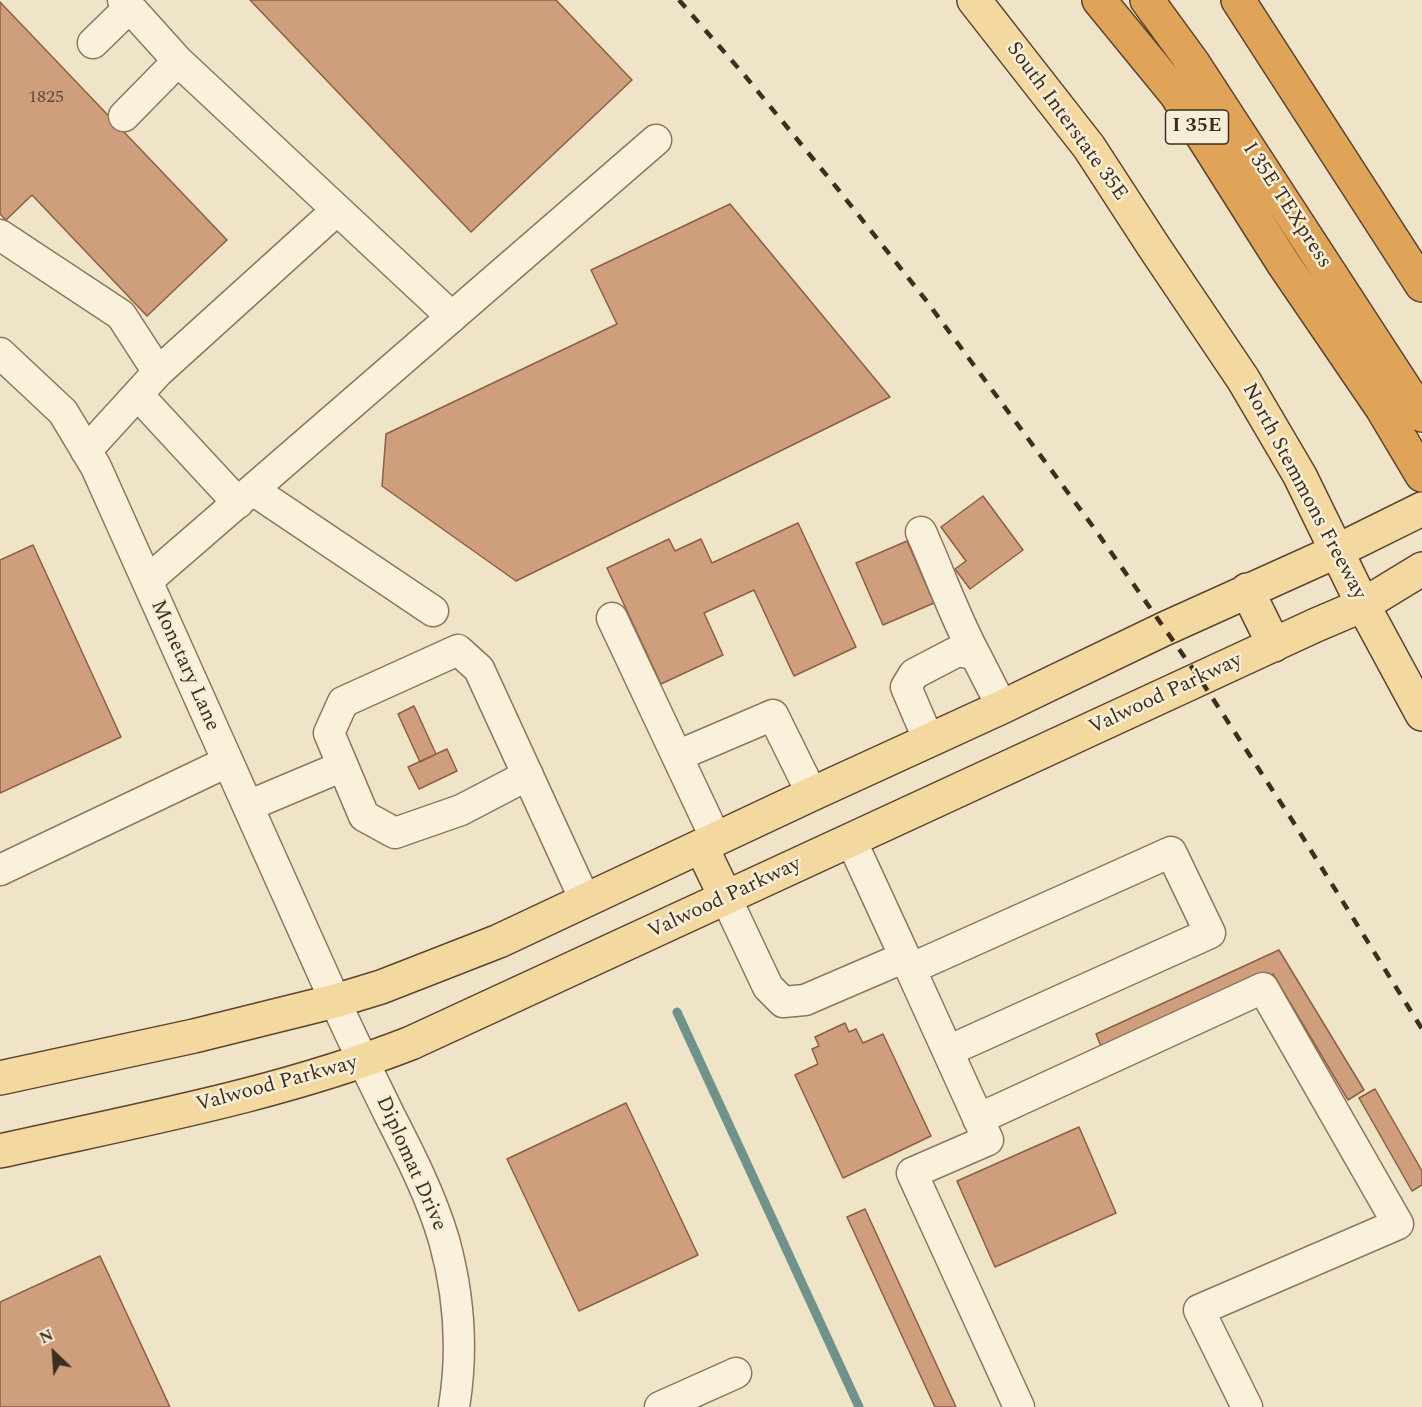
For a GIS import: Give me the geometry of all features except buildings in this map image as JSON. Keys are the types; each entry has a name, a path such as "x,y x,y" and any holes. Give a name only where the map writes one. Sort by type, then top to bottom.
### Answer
{"highway":[{"name":"I 35E","path":"1099,0 1176,94 1282,263 1404,406 1422,475"},
{"name":"I 35E TEXpress","path":"1147,0 1193,63 1404,406"},
{"path":"1238,0 1422,285"}],"main road":[{"name":"South Interstate 35E","path":"974,0 1089,147 1154,247"},
{"name":"North Stemmons Freeway","path":"1154,247 1243,379 1300,476 1364,605 1422,714"},
{"path":"0,1078 194,1036 335,1001 447,963 929,741 1337,551 1422,509"},
{"name":"Valwood Parkway","path":"0,1151 256,1094 363,1062 460,1022 1316,625 1364,605 1422,570"},
{"path":"1247,591 1274,645"},
{"path":"708,843 726,898"}],"street":[{"path":"93,43 126,4 178,61 452,317"},
{"path":"124,116 178,61"},
{"path":"147,581 656,140"},
{"path":"86,451 158,372 337,210"},
{"path":"0,235 121,315 158,372"},
{"name":"Monetary Lane","path":"0,353 63,412 96,467 335,1001"},
{"path":"138,395 245,496 433,611"},
{"path":"921,532 956,611 960,627 1002,707"},
{"path":"612,618 677,756 708,843"},
{"path":"528,775 461,810 395,833 364,816 329,733 343,702 458,650 479,669 528,775 585,900"},
{"path":"929,741 906,687 910,678 958,651 973,654 978,658"},
{"path":"677,756 773,715 812,794"},
{"path":"0,870 227,762"},
{"path":"248,806 343,766"},
{"path":"851,840 988,1140 912,1173 1019,1407"},
{"path":"726,898 768,987 783,1002 805,1000 908,963 1171,852 1210,933 948,1051"},
{"path":"978,1119 1263,988 1398,1224 1199,1310 1247,1407"},
{"name":"Diplomat Drive","path":"335,1001 420,1176 447,1250 455,1295 459,1351 454,1407"},
{"path":"660,1407 736,1373"}],"waterway":[{"path":"677,1012 859,1407"}],"railway":[{"path":"679,0 746,77 925,299 1094,528 1200,679 1292,820 1422,1029"}]}
